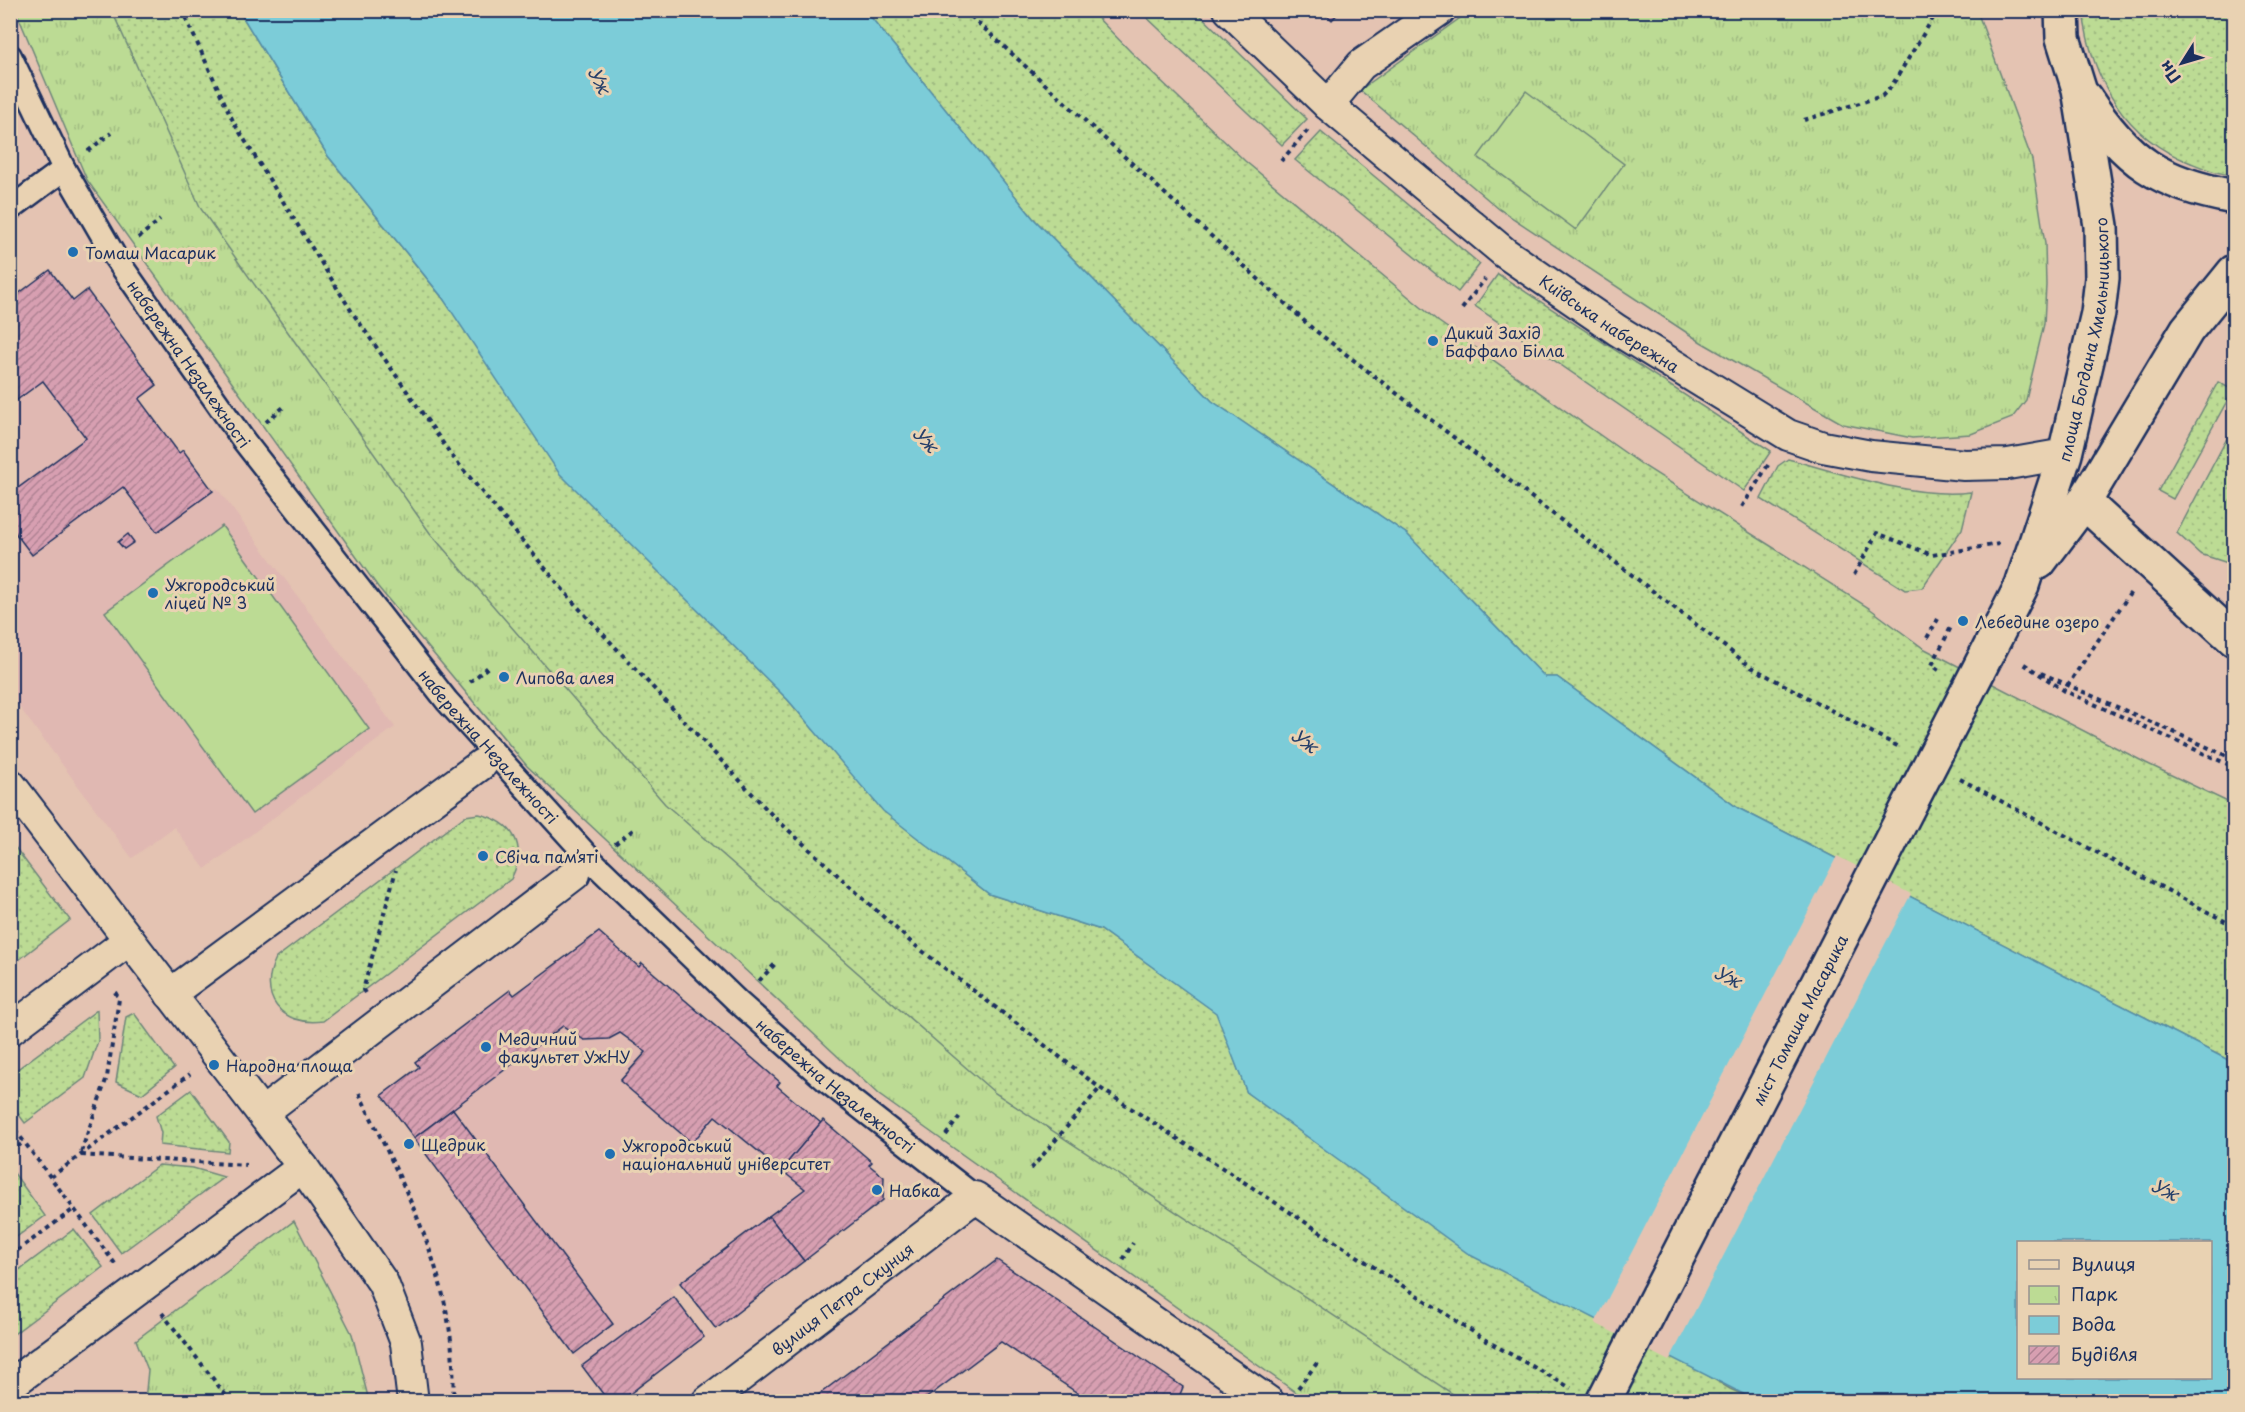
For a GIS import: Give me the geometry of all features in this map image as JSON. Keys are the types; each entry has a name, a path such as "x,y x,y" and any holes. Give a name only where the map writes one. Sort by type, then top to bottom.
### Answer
{"main road":[{"name":"площа Богдана Хмельницького","path":"1995,638 2022,585 2065,454 2098,313 2102,278 2102,226 2079,89 2063,24 2043,10"},
{"name":"площа Богдана Хмельницького","path":"2079,89 2108,133 2128,153 2147,167 2195,190 2235,197"},
{"name":"площа Богдана Хмельницького","path":"2022,585 2084,502 2187,330 2235,272"},
{"path":"2065,454 2084,502 2204,614 2235,639"},
{"name":"міст Томаша Масарика","path":"1589,1396 1995,638"}],"street":[{"name":"Київська набережна","path":"1228,10 1328,105 1504,253 1617,330 1788,435 1823,447 1871,456 1965,465 2008,464 2065,454"},
{"path":"1328,105 1361,65 1440,10"},
{"name":"набережна Незалежності","path":"10,56 64,168 115,257 244,441 488,760 583,867 781,1042 975,1197 1269,1401"},
{"path":"10,209 64,168"},
{"path":"170,994 488,760"},
{"path":"10,784 303,1167 383,1283 406,1343 413,1401"},
{"path":"262,1113 583,867"},
{"path":"10,1029 129,940"},
{"path":"10,1385 303,1167"},
{"name":"вулиця Петра Скунця","path":"707,1401 975,1197"}],"path":[{"path":"182,10 234,123 352,312 452,456 574,603 772,816 912,943 1100,1088 1486,1341 1589,1396"},
{"path":"964,10 1312,328 1750,667 1908,752"},
{"path":"1804,120 1882,96 1891,87 1938,10"},
{"path":"1742,507 1767,467"},
{"path":"1854,575 1877,533 1932,555 2002,544"},
{"path":"2067,686 2131,591"},
{"path":"1927,638 1938,619"},
{"path":"1939,670 1932,665 1952,627"},
{"path":"2235,759 2067,686 2024,664 2065,691 2235,767"},
{"path":"1950,774 2235,926"},
{"path":"365,993 363,990 399,861"},
{"path":"80,1155 107,1077 119,999 111,982"},
{"path":"51,1177 216,1055"},
{"path":"1031,1169 1100,1088"},
{"path":"359,1093 419,1216 441,1280 455,1368 453,1401"},
{"path":"10,1123 136,1292 155,1305 166,1317 231,1401"},
{"path":"10,1152 24,1142"},
{"path":"80,1155 246,1165"},
{"path":"10,1256 74,1209"},
{"path":"1296,1390 1317,1363"}],"shaded area":[{"name":"Ужгородський ліцей № 3","path":"50,270 73,301 87,290 157,385 139,399 179,453 183,450 213,490 217,488 395,727 205,869 174,827 132,858 11,696 11,300"},
{"name":"Ужгородський національний університет","path":"599,932 639,967 642,963 780,1082 777,1086 821,1123 781,1170 805,1189 669,1290 704,1337 619,1401 609,1401 382,1095 419,1068 415,1062 510,990 515,995"}],"green space":[{"name":"Липова алея","path":"16,11 112,11 201,209 430,533 665,804 995,1093 1456,1396 1455,1401 1308,1401 879,1095 527,766 378,587 87,180"},
{"path":"104,11 239,11 328,156 675,586 788,700 884,811 989,894 1101,930 1217,1013 1247,1093 1730,1389 1757,1401 1405,1401 1315,1343 796,943 508,651 166,179"},
{"path":"866,11 1091,11 1245,161 1439,322 1644,466 1869,608 1923,648 2146,763 2234,805 2234,1063 1738,808 1557,677 1545,677 1407,534 1212,401 1033,218"},
{"path":"1140,11 1196,11 1307,119 1282,145"},
{"path":"1470,11 1977,11 2032,160 2045,244 2044,324 2026,400 2012,418 1971,434 1912,438 1843,424 1701,342 1499,209 1360,90"},
{"path":"2083,11 2234,11 2234,175 2207,169 2168,152 2147,138 2130,122 2115,103 2103,82 2087,36"},
{"path":"1526,91 1624,164 1576,230 1478,157"},
{"path":"1321,132 1480,264 1458,292 1295,160"},
{"path":"1498,274 1771,451 1744,491 1475,306"},
{"path":"2218,382 2233,390 2173,499 2158,491"},
{"path":"2234,425 2234,565 2200,554 2177,533"},
{"path":"1788,459 1902,489 1949,493 1971,492 1962,529 1922,588 1905,590 1761,499 1778,466"},
{"path":"222,526 369,729 252,814 105,612"},
{"path":"479,814 501,823 514,837 518,846 518,856 511,879 323,1021 308,1022 295,1019 285,1014 277,1006 271,996 269,985 276,958 465,816"},
{"path":"10,842 70,920 11,966"},
{"path":"97,1010 98,1041 85,1078 25,1123 11,1104 11,1074"},
{"path":"134,1013 174,1068 142,1094 116,1082 126,1017"},
{"path":"191,1090 229,1142 228,1152 160,1145 161,1133 156,1116"},
{"path":"159,1165 193,1168 224,1177 121,1253 93,1215"},
{"path":"11,1169 45,1216 10,1241"},
{"path":"294,1221 352,1334 369,1401 145,1401 148,1370 136,1340"},
{"path":"74,1229 103,1267 11,1336 11,1276"}],"water":[{"name":"Уж","path":"239,11 866,11 1033,218 1212,401 1407,534 1545,677 1557,677 1738,808 2234,1063 2234,1401 1757,1401 1470,1255 1247,1093 1216,1013 1101,930 989,894 883,811 788,700 559,473 442,297 328,156"}],"pier":[{"path":"1837,856 1911,894 1669,1361 1595,1323"}],"building":[{"path":"1322,10 1341,10 1332,20"},
{"path":"50,270 73,301 87,290 157,385 139,399 179,453 183,450 213,491 157,532 123,487 32,555 10,526 10,494 86,438 43,381 10,405 10,300"},
{"path":"128,534 134,542 124,549 118,542"},
{"name":"Медичний факультет УжНУ","path":"599,932 639,967 642,963 780,1082 777,1086 821,1123 781,1170 715,1116 692,1143 620,1081 646,1052 620,1033 609,1039 584,1040 563,1026 414,1138 382,1095 419,1067 415,1062 510,990 514,995"},
{"path":"453,1109 613,1324 574,1354 414,1138"},
{"path":"823,1120 872,1162 869,1165 884,1177 883,1200 804,1261 769,1216 805,1189 781,1170"},
{"path":"769,1216 804,1261 716,1329 680,1283"},
{"path":"997,1260 1183,1387 1177,1402 1091,1402 1001,1342 921,1402 809,1402"},
{"path":"674,1297 704,1337 619,1402 609,1402 582,1366"}],"place":[{"name":"Томаш Масарик","path":"73,252"},
{"name":"Дикий Захід Баффало Білла","path":"1433,341"},
{"name":"Ужгородський ліцей № 3","path":"153,593"},
{"name":"Лебедине озеро","path":"1963,621"},
{"name":"Липова алея","path":"504,677"},
{"name":"Свіча памʼяті","path":"483,856"},
{"name":"Медичний факультет УжНУ","path":"486,1047"},
{"name":"Народна площа","path":"214,1065"},
{"name":"Щедрик","path":"409,1144"},
{"name":"Ужгородський національний університет","path":"610,1154"},
{"name":"Набка","path":"877,1190"}]}
